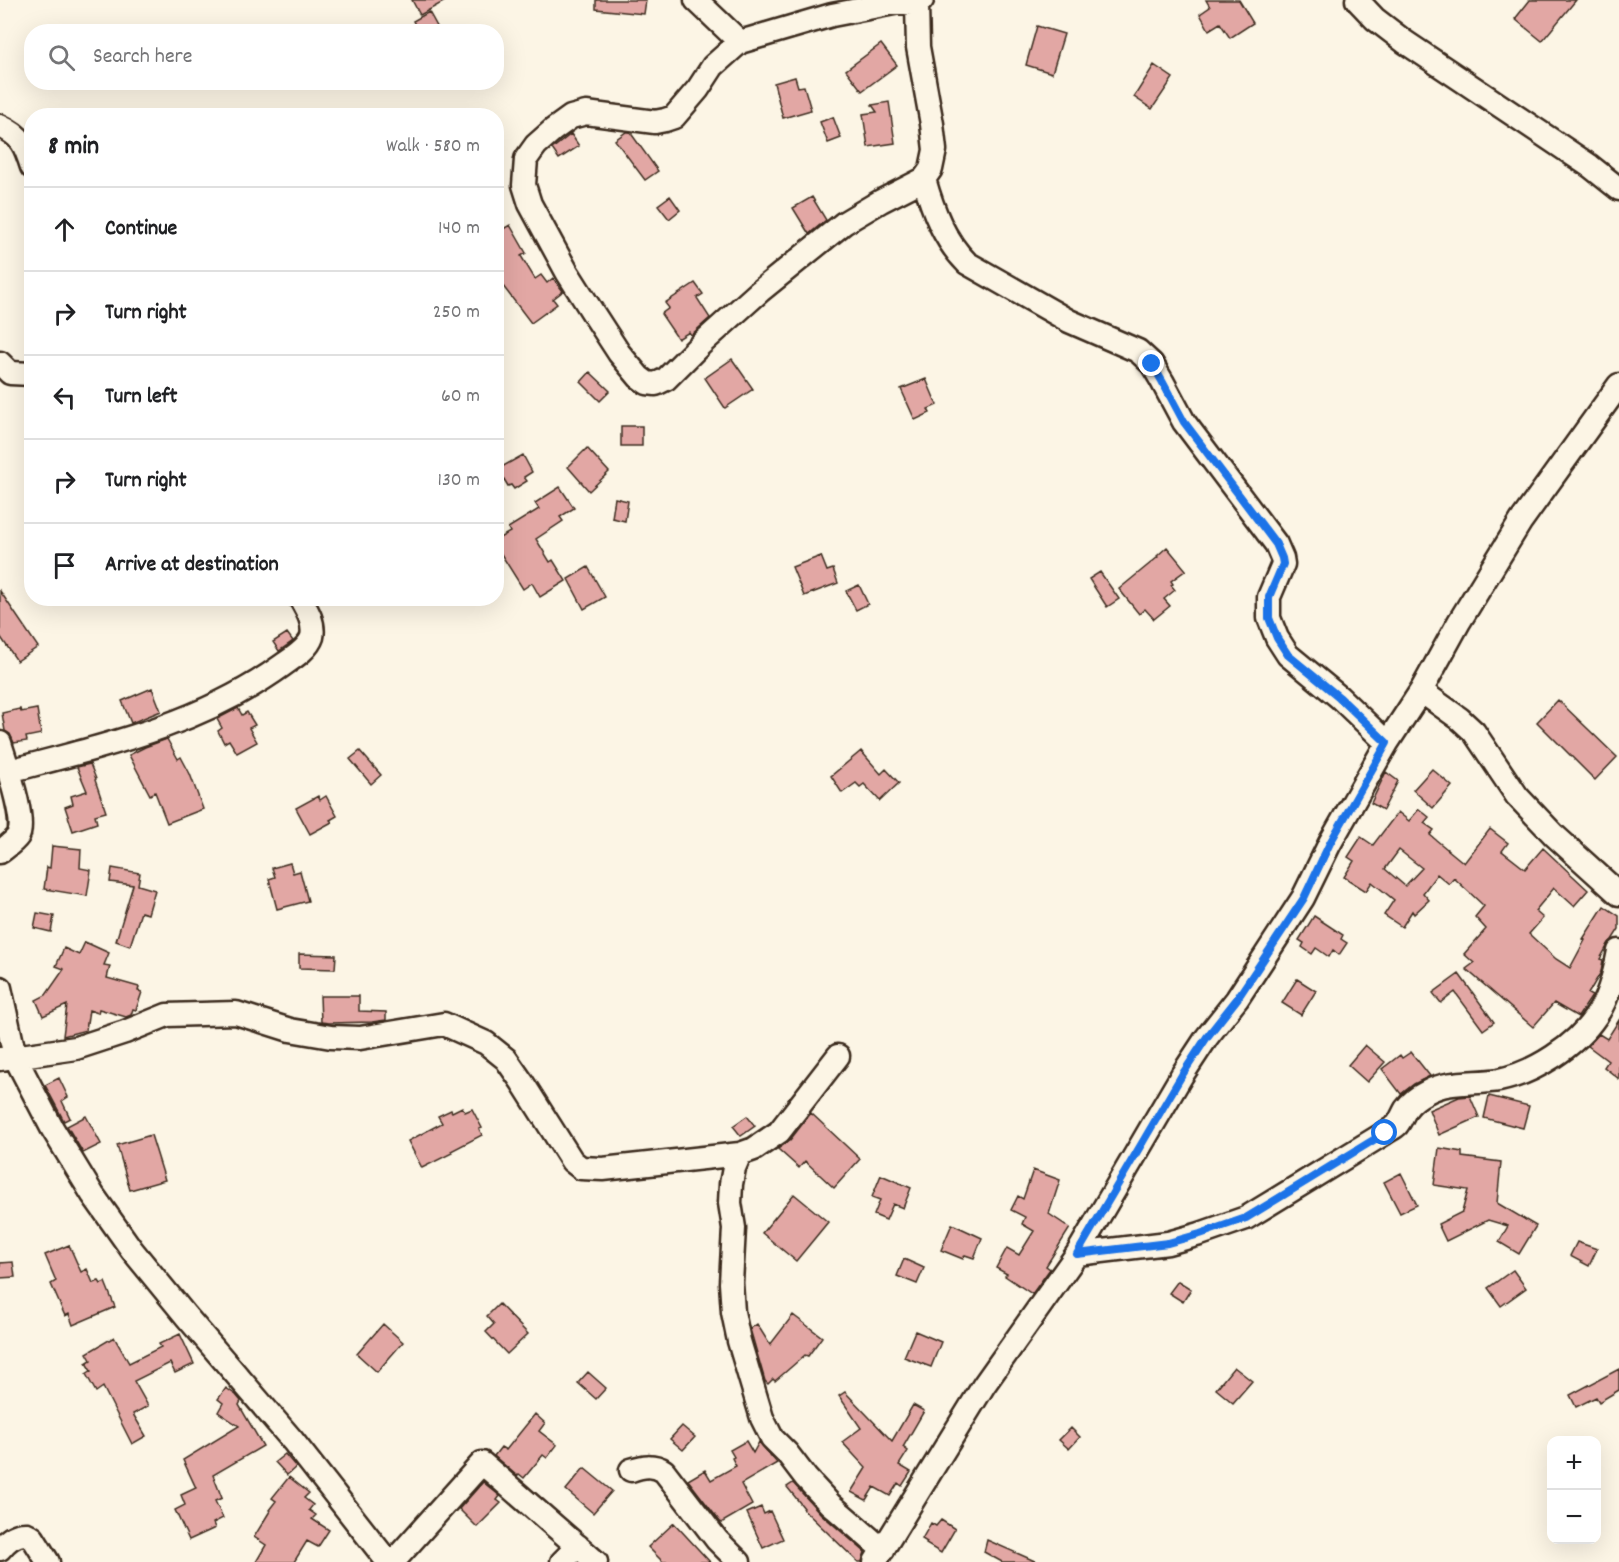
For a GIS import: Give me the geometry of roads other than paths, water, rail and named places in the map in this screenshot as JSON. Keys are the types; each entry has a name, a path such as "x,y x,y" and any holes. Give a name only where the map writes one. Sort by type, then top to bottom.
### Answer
{"street":[{"path":"696,0 740,42"},
{"path":"1358,0 1375,20 1405,42 1590,166 1619,189"},
{"path":"899,2 920,3 918,47 935,150 931,169 924,179 844,223 760,291 666,379 656,384 647,383 619,353 567,272 530,204 524,185 526,159 536,145 571,117 585,113 655,122 674,117 693,96 713,66 740,42 832,15 899,2"},
{"path":"0,126 13,132 24,145"},
{"path":"924,179 943,233 967,263 1069,321 1138,351 1152,364 1184,422 1276,544 1283,564 1269,597 1269,618 1277,638 1288,655 1339,697 1387,743"},
{"path":"0,363 10,373 24,374"},
{"path":"740,1154 734,1168 730,1203 734,1228 731,1283 733,1312 739,1341 762,1418 772,1438 879,1556 984,1385 1077,1254 1182,1075 1207,1037 1237,999 1304,898 1330,843 1387,743 1421,691 1459,622 1521,521 1619,385"},
{"path":"9,771 160,728 230,698 261,681 306,647 312,636 311,617 305,606"},
{"path":"1421,691 1474,732 1517,796 1554,835 1619,894"},
{"path":"0,743 9,771 21,826 18,836 0,852"},
{"path":"1077,1254 1168,1243 1246,1218 1396,1125 1406,1108 1428,1091 1446,1086 1516,1076 1533,1068 1563,1050 1597,1015 1607,994 1619,951"},
{"path":"0,988 7,1058 93,1195 132,1250 293,1441 388,1562"},
{"path":"7,1058 76,1048 167,1015 236,1013 290,1030 332,1037 360,1038 444,1024 486,1043 506,1059 572,1161 581,1168 603,1168 740,1154 754,1149 779,1132 838,1056"},
{"path":"393,1562 482,1463 596,1562"},
{"path":"631,1470 647,1466 664,1471 717,1540 739,1562"},
{"path":"0,1549 7,1540 15,1535 27,1534 33,1538 48,1562"},
{"path":"562,1562 578,1546"}]}
